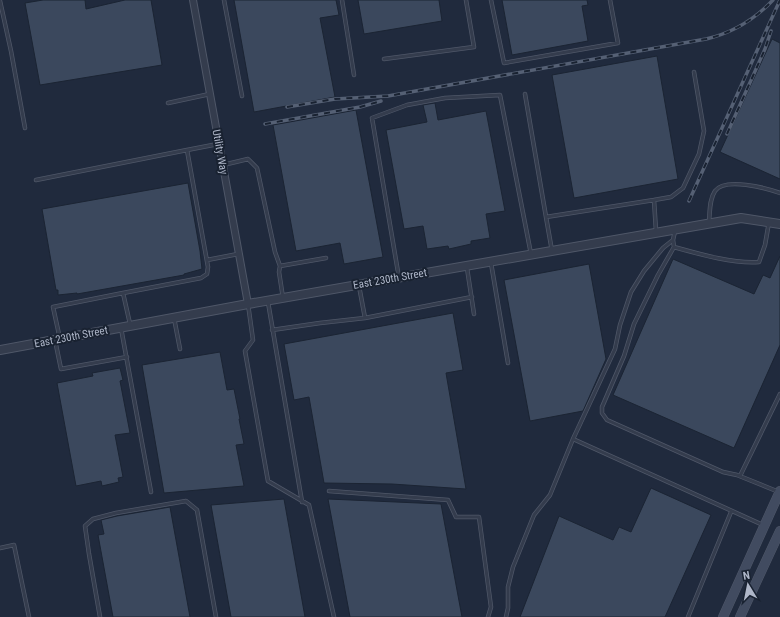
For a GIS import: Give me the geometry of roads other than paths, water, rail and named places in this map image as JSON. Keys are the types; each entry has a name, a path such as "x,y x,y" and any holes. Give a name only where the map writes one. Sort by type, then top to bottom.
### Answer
{"main road":[{"path":"723,617 780,491"},
{"path":"740,617 780,531"}],"street":[{"name":"Utility Way","path":"193,0 248,304"},
{"name":"East 230th Street","path":"0,350 268,300 741,218 780,224"}],"lane":[{"path":"224,0 242,96"},
{"path":"342,0 354,75"},
{"path":"384,59 474,46 466,0"},
{"path":"491,0 504,63 618,43 610,0"},
{"path":"0,1 25,128"},
{"path":"546,217 671,197 683,188 698,154 704,131 694,72"},
{"path":"168,103 210,94"},
{"path":"526,94 552,251"},
{"path":"399,278 372,118 407,105 445,98 500,95 531,255"},
{"path":"36,180 219,144"},
{"path":"127,357 61,369 53,306 201,278 207,274 207,260 187,150"},
{"path":"222,165 248,159 257,168 275,252 280,266 279,272 283,298"},
{"path":"709,224 711,201 715,191 721,186 734,183 773,191 780,194"},
{"path":"654,200 656,233"},
{"path":"674,247 700,254 749,263 759,262 765,245 768,222"},
{"path":"506,617 508,608 508,587 513,567 534,515 550,495 573,439 615,349 620,325 631,292 644,271 663,248 672,240 676,229"},
{"path":"672,240 674,247 658,275 634,324 624,356 602,407 602,413 607,420 723,472 740,476 780,491"},
{"path":"207,260 239,254"},
{"path":"280,266 326,258"},
{"path":"491,262 508,363"},
{"path":"467,266 474,314"},
{"path":"359,285 365,318"},
{"path":"123,293 130,326"},
{"path":"272,330 365,318 472,297"},
{"path":"268,300 302,502"},
{"path":"248,304 253,340 245,351 268,481 309,506 334,617"},
{"path":"174,318 180,349"},
{"path":"121,328 151,492"},
{"path":"740,476 780,394"},
{"path":"573,439 764,526"},
{"path":"329,491 448,500 456,517 479,517 491,607 488,617"},
{"path":"100,617 85,526 93,519 186,501 197,510 216,617"},
{"path":"688,617 731,512"},
{"path":"0,548 14,545 30,617"}],"railway":[{"path":"287,107 335,99 388,96 706,39 725,33 742,25 758,14 773,0"},
{"path":"689,201 780,0"},
{"path":"727,134 765,49 771,31"},
{"path":"265,124 360,107 381,101"}]}
